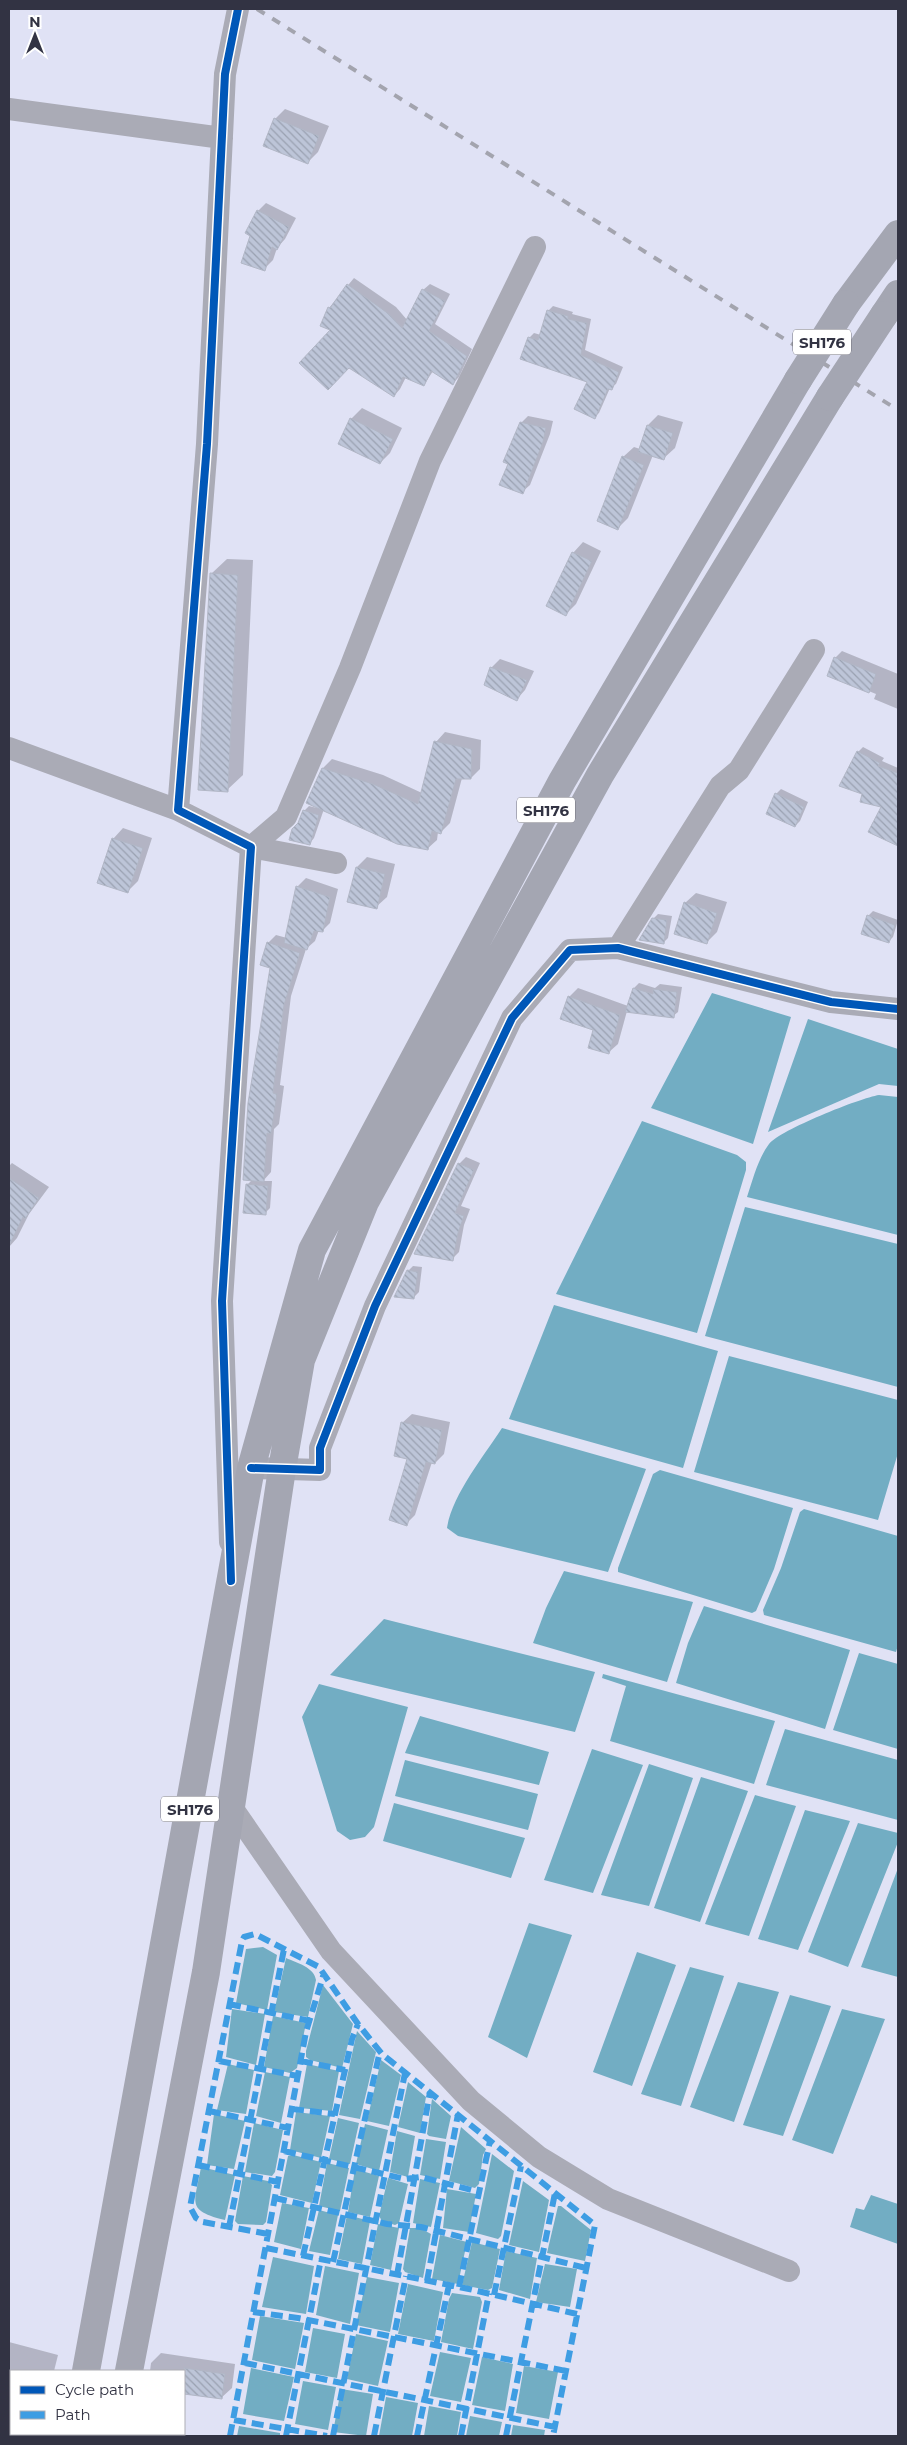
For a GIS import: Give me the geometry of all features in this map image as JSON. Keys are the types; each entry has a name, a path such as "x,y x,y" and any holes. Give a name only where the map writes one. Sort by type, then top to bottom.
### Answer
{"main road":[{"name":"SH176","path":"86,2370 251,1468 312,1250 562,780 798,380 846,304 898,234"},
{"path":"129,2370 206,1972 282,1469 301,1360 365,1202 600,774 830,397 891,305"}],"street":[{"path":"178,810 208,444 225,74 238,9"},
{"path":"9,109 222,138"},
{"path":"231,1581 222,1301 251,847 286,817 350,668 430,461 535,247"},
{"path":"618,948 720,786 739,770 814,650"},
{"path":"9,748 178,810 251,847 336,863"},
{"path":"251,1468 320,1470 320,1448 375,1306 512,1018 570,950 618,948 831,1002 898,1009"},
{"path":"231,1806 331,1951 471,2101 540,2158 608,2199 789,2271"}],"water":[{"path":"712,993 791,1017 753,1144 651,1108"},
{"path":"808,1019 898,1049 898,1086 879,1084 768,1132"},
{"path":"879,1095 898,1097 898,1235 747,1197 762,1156 769,1144 776,1138 821,1115"},
{"path":"642,1121 737,1155 746,1162 746,1170 697,1333 556,1294"},
{"path":"745,1207 898,1244 898,1387 705,1336"},
{"path":"554,1305 718,1351 683,1468 509,1419"},
{"path":"729,1356 898,1400 898,1453 878,1520 694,1472"},
{"path":"502,1428 646,1469 608,1572 458,1536 447,1528 455,1502 462,1489"},
{"path":"660,1470 793,1508 774,1569 756,1611 752,1613 618,1572 653,1474"},
{"path":"804,1509 898,1536 898,1645 896,1652 764,1615 763,1610 781,1568 800,1512"},
{"path":"564,1571 693,1602 667,1682 533,1643 546,1608"},
{"path":"704,1606 850,1650 825,1729 676,1683 688,1643"},
{"path":"384,1619 595,1672 575,1732 330,1675"},
{"path":"859,1653 898,1664 898,1749 833,1730"},
{"path":"603,1674 775,1721 754,1784 610,1741 626,1686 602,1678"},
{"path":"319,1684 408,1707 374,1827 365,1837 350,1840 337,1831 302,1717"},
{"path":"420,1716 549,1752 539,1785 405,1753"},
{"path":"785,1729 898,1760 898,1820 766,1785"},
{"path":"592,1749 643,1765 593,1893 544,1880"},
{"path":"405,1760 538,1794 528,1830 395,1796"},
{"path":"649,1764 693,1778 649,1906 601,1895"},
{"path":"701,1777 748,1791 700,1922 654,1908"},
{"path":"755,1795 796,1806 749,1936 705,1924"},
{"path":"394,1803 525,1838 511,1878 383,1841"},
{"path":"805,1810 850,1821 798,1950 758,1939"},
{"path":"858,1823 898,1833 898,1842 848,1967 808,1952"},
{"path":"898,1868 898,1977 861,1967"},
{"path":"529,1923 572,1935 527,2058 488,2037"},
{"path":"263,1947 277,1955 267,2010 236,2003 246,1949"},
{"path":"637,1952 676,1965 632,2086 593,2072"},
{"path":"286,1958 309,1969 315,1976 316,1980 308,2017 274,2012"},
{"path":"690,1967 724,1976 681,2106 641,2094"},
{"path":"738,1982 779,1992 734,2122 690,2107"},
{"path":"323,1985 353,2024 342,2068 310,2060 306,2057"},
{"path":"790,1995 831,2006 783,2136 743,2125"},
{"path":"232,2009 265,2014 256,2065 226,2057"},
{"path":"842,2009 885,2019 833,2154 792,2140"},
{"path":"273,2016 306,2023 297,2068 290,2073 264,2067"},
{"path":"357,2031 376,2052 360,2119 339,2115"},
{"path":"381,2060 401,2075 389,2126 367,2121"},
{"path":"228,2064 254,2070 246,2114 217,2110"},
{"path":"307,2064 339,2071 332,2111 299,2108"},
{"path":"265,2072 290,2077 281,2123 256,2116"},
{"path":"408,2082 426,2097 420,2133 398,2127"},
{"path":"432,2099 451,2116 446,2139 427,2134"},
{"path":"296,2112 330,2116 321,2158 290,2150"},
{"path":"214,2114 245,2121 234,2169 207,2165"},
{"path":"338,2118 359,2123 350,2164 329,2159"},
{"path":"254,2123 283,2130 275,2172 272,2176 245,2172"},
{"path":"365,2124 388,2130 379,2171 356,2164"},
{"path":"461,2127 486,2149 483,2155 479,2184 475,2188 449,2181"},
{"path":"397,2131 415,2136 408,2177 390,2172"},
{"path":"426,2139 446,2142 440,2179 420,2175"},
{"path":"492,2154 514,2171 501,2236 498,2239 476,2233"},
{"path":"293,2155 321,2162 312,2203 280,2195 288,2156"},
{"path":"327,2163 349,2168 340,2211 319,2206"},
{"path":"201,2167 235,2175 225,2220 204,2213 198,2208 195,2197"},
{"path":"355,2169 379,2176 370,2217 348,2212"},
{"path":"243,2176 268,2181 272,2185 266,2222 263,2225 238,2224 235,2221"},
{"path":"388,2178 408,2184 399,2223 395,2225 382,2221 379,2216"},
{"path":"420,2179 440,2183 431,2227 413,2223"},
{"path":"523,2181 549,2200 539,2252 509,2245"},
{"path":"447,2189 476,2194 469,2232 443,2228"},
{"path":"871,2195 898,2204 898,2244 850,2227 856,2208 864,2210"},
{"path":"282,2203 309,2208 301,2249 274,2242"},
{"path":"558,2206 561,2206 591,2230 585,2261 547,2253"},
{"path":"319,2210 338,2215 330,2255 309,2251"},
{"path":"347,2215 370,2221 362,2264 338,2259"},
{"path":"378,2224 399,2228 391,2270 370,2265"},
{"path":"410,2228 420,2228 431,2234 423,2278 405,2272 403,2269"},
{"path":"440,2235 467,2242 458,2284 432,2279"},
{"path":"472,2242 500,2249 492,2288 488,2290 462,2285"},
{"path":"506,2251 537,2258 530,2299 499,2290"},
{"path":"273,2257 314,2266 306,2314 262,2307"},
{"path":"545,2264 577,2269 570,2307 536,2302"},
{"path":"325,2266 359,2273 350,2324 316,2315"},
{"path":"367,2277 399,2283 390,2332 356,2325"},
{"path":"408,2284 443,2292 434,2341 398,2334"},
{"path":"452,2293 480,2297 482,2302 473,2349 441,2342 449,2299"},
{"path":"260,2316 304,2323 295,2369 252,2360"},
{"path":"313,2328 345,2334 337,2378 305,2372"},
{"path":"356,2334 388,2341 378,2386 347,2379"},
{"path":"440,2352 471,2358 461,2402 430,2396"},
{"path":"482,2357 513,2364 505,2411 472,2405"},
{"path":"524,2366 558,2372 549,2419 516,2413"},
{"path":"251,2368 294,2377 284,2421 243,2414"},
{"path":"303,2381 336,2387 328,2430 295,2424"},
{"path":"341,2389 373,2394 366,2436 333,2432"},
{"path":"386,2397 418,2403 412,2436 379,2436"},
{"path":"429,2406 461,2412 457,2436 424,2436"},
{"path":"470,2416 502,2422 499,2436 466,2436"},
{"path":"513,2425 545,2430 544,2436 511,2436"},
{"path":"239,2426 280,2433 280,2436 237,2436"}],"building":[{"path":"274,118 319,136 308,164 263,146"},
{"path":"257,210 289,227 277,250 272,247 265,271 241,263 250,236 245,233"},
{"path":"347,284 389,314 402,328 422,289 445,301 429,331 467,356 453,385 431,371 424,386 403,377 394,397 349,368 328,390 299,363 330,330 320,326 328,307 330,308"},
{"path":"547,310 568,316 568,319 587,323 581,355 619,372 612,390 608,389 595,419 574,409 587,382 520,359 528,337 538,340"},
{"path":"350,418 393,439 380,464 338,444"},
{"path":"520,422 546,428 543,442 523,494 499,485 508,464 503,462"},
{"path":"647,425 673,433 664,460 638,452"},
{"path":"622,456 644,465 618,530 597,521"},
{"path":"572,552 592,561 566,616 546,606"},
{"path":"210,573 238,575 228,792 198,790"},
{"path":"834,657 876,674 869,693 827,676"},
{"path":"490,667 527,680 517,701 484,685"},
{"path":"434,741 472,749 471,779 456,779 441,834 432,831 428,850 397,844 306,803 322,768 373,784 418,804"},
{"path":"857,751 880,763 878,766 898,773 898,846 868,832 881,807 860,802 862,794 839,786"},
{"path":"775,793 804,807 795,827 766,814"},
{"path":"303,810 319,815 310,845 289,840 292,829 298,823"},
{"path":"112,838 143,848 128,893 97,883"},
{"path":"356,867 385,874 377,909 347,902"},
{"path":"296,886 330,897 323,932 314,931 307,950 284,943"},
{"path":"684,902 717,913 707,944 674,934"},
{"path":"867,915 895,925 889,943 861,934"},
{"path":"652,918 667,920 664,944 639,940"},
{"path":"267,942 300,953 284,1005 273,1093 277,1094 271,1134 267,1133 264,1182 243,1180 248,1103 270,968 260,965"},
{"path":"633,988 653,994 653,989 677,992 674,1018 625,1012"},
{"path":"568,996 620,1015 609,1054 588,1048 593,1030 560,1019"},
{"path":"458,1163 474,1170 455,1213 464,1216 458,1233 453,1261 414,1254"},
{"path":"9,1178 39,1198 25,1219 23,1217 9,1246"},
{"path":"246,1184 268,1186 266,1215 243,1213"},
{"path":"407,1270 418,1272 414,1299 394,1297"},
{"path":"401,1422 442,1430 435,1464 426,1462 407,1526 389,1520 407,1459 394,1456"},
{"path":"184,2368 225,2374 222,2399 185,2394"}],"railway":[{"path":"257,9 898,410"}],"marked path":[{"path":"268,2234 203,2222 196,2218 190,2207 242,1941 244,1937 255,1934 319,1967 358,2024 382,2054 595,2225 553,2436"},
{"path":"229,2227 284,1949"},
{"path":"230,2436 306,2032 324,1973"},
{"path":"229,2004 310,2021"},
{"path":"303,2256 352,2039 358,2024"},
{"path":"333,2262 380,2051"},
{"path":"219,2061 298,2076"},
{"path":"301,2061 345,2070"},
{"path":"333,2436 405,2073"},
{"path":"397,2275 430,2092"},
{"path":"292,2109 335,2114"},
{"path":"209,2111 288,2128"},
{"path":"427,2281 458,2114"},
{"path":"459,2287 490,2141"},
{"path":"284,2151 405,2179 421,2177 479,2192"},
{"path":"198,2165 278,2182"},
{"path":"494,2295 521,2166"},
{"path":"506,2436 555,2193"},
{"path":"275,2198 387,2224 421,2227 586,2268"},
{"path":"266,2248 469,2289 577,2314"},
{"path":"286,2436 321,2259"},
{"path":"374,2436 406,2276"},
{"path":"417,2436 449,2285"},
{"path":"461,2436 489,2293"},
{"path":"253,2312 298,2318 566,2371"},
{"path":"245,2363 555,2427"},
{"path":"234,2420 327,2436"}],"cycle path":[{"path":"231,1581 222,1301 251,847 178,810 207,444 225,74 238,9"},
{"path":"251,1468 320,1470 320,1448 375,1306 512,1018 570,950 618,948 831,1002 898,1009"}]}
